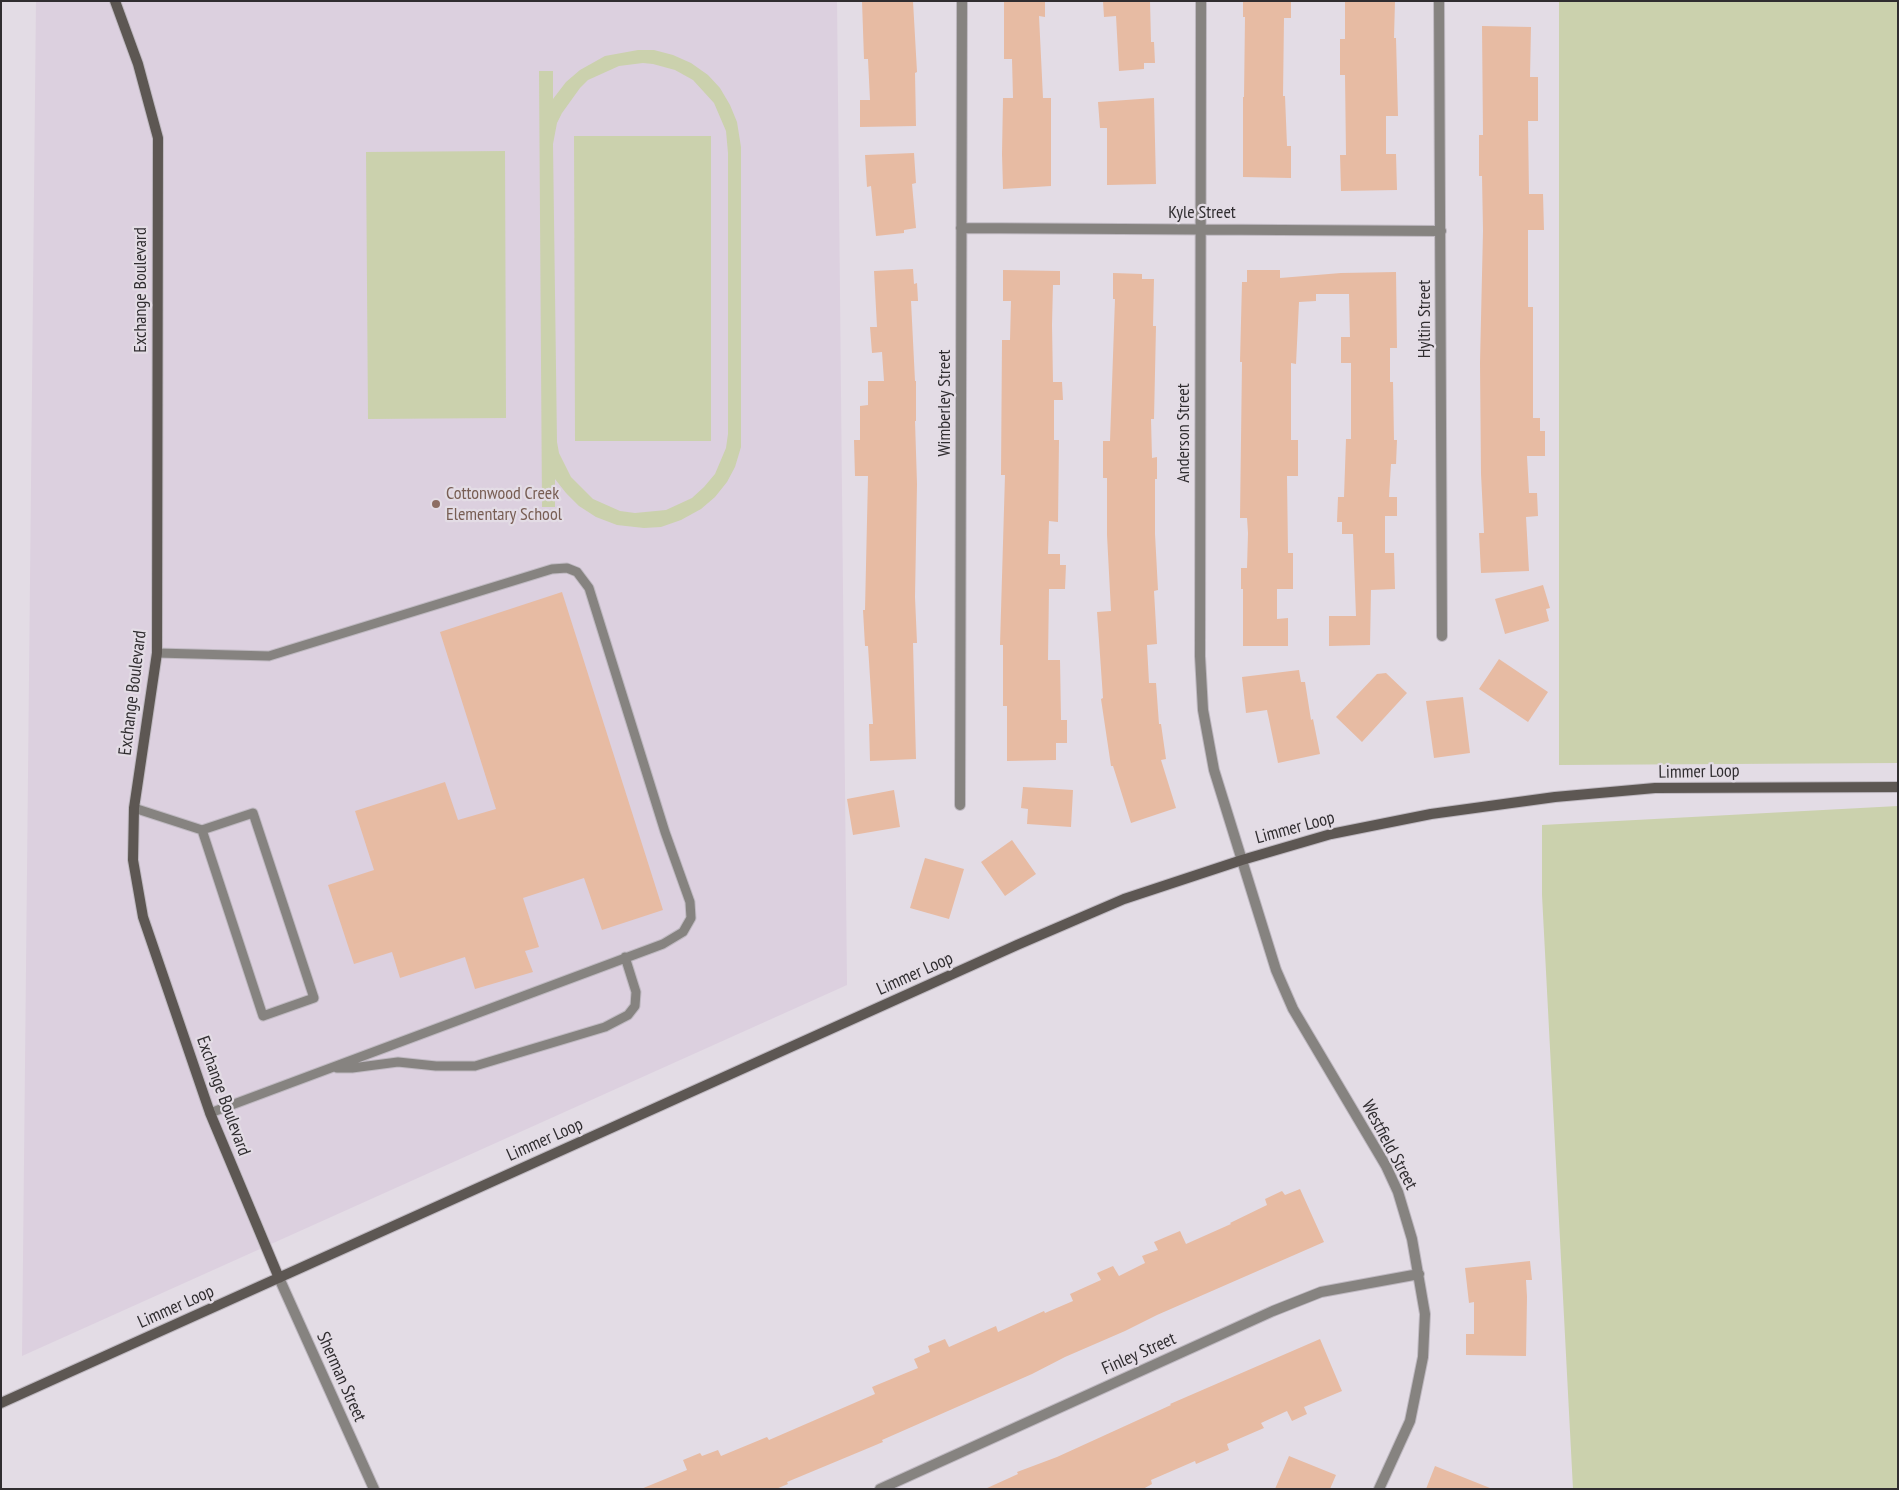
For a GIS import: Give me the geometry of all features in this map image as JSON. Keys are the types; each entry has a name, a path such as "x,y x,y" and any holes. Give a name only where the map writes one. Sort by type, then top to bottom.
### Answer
{"street":[{"name":"Exchange Boulevard","path":"116,1 138,64 158,138 157,653 134,808 133,860 143,918 210,1113 279,1278"},
{"name":"Wimberley Street","path":"960,805 962,1"},
{"name":"Anderson Street","path":"1200,1 1200,656 1203,710 1214,770 1242,860"},
{"name":"Hyltin Street","path":"1439,1 1442,636"},
{"name":"Kyle Street","path":"961,228 1441,231"},
{"name":"Limmer Loop","path":"1,1403 1017,945 1124,899 1242,860 1330,834 1431,814 1555,797 1655,788 1898,786"},
{"name":"Westfield Street","path":"1242,860 1276,970 1293,1009 1386,1166 1398,1192 1412,1239 1426,1314 1423,1358 1410,1420 1379,1489"},
{"name":"Finley Street","path":"880,1489 1273,1311 1321,1292 1419,1274"},
{"name":"Sherman Street","path":"279,1278 374,1489"}],"lane":[{"path":"157,653 269,656 552,569 567,568 577,572 589,588 690,902 691,918 683,932 663,944 210,1113"},
{"path":"134,808 202,830 254,813 314,998 263,1016 202,830"},
{"path":"329,1068 352,1068 398,1062 436,1066 475,1066 604,1027 628,1015 635,1006 636,992 624,957"}],"shaded area":[{"name":"Cottonwood Creek Elementary School","path":"36,1 837,1 847,985 22,1356"}],"green space":[{"path":"1559,1 1898,1 1898,763 1559,765"},
{"path":"638,50 654,50 673,55 691,63 708,75 720,88 737,122 741,147 741,447 735,467 727,482 715,497 701,509 681,520 661,527 644,528 617,525 596,517 579,506 555,479 555,507 542,507 539,71 553,71 553,99 566,82 580,70 605,56","holes":["643,63 675,70 693,80 714,103 726,131 728,153 728,434 726,448 715,474 692,498 666,510 635,513 620,511 593,499 571,477 559,453 557,442 553,144 557,123 562,113 588,80 619,66"]},
{"path":"574,136 711,136 711,441 575,441"},
{"path":"505,151 506,418 368,419 366,152"},
{"path":"1898,806 1898,1489 1573,1489 1542,895 1542,825"}],"building":[{"path":"862,1 913,1 917,72 915,73 916,126 860,127 860,100 870,100 868,59 864,59"},
{"path":"1004,1 1045,1 1045,17 1039,16 1043,98 1051,98 1051,186 1003,189 1003,98 1013,98 1012,59 1004,59"},
{"path":"1103,1 1150,1 1151,42 1154,42 1155,63 1144,63 1144,69 1119,71 1116,16 1104,17"},
{"path":"1243,1 1291,1 1291,18 1284,18 1283,96 1285,96 1287,146 1291,146 1291,178 1243,177 1245,17 1243,17"},
{"path":"1345,1 1395,1 1394,38 1396,38 1398,116 1386,116 1386,154 1396,154 1397,190 1341,191 1340,155 1346,155 1345,75 1340,75 1340,39 1345,39"},
{"path":"1482,26 1531,27 1530,77 1538,77 1538,121 1528,121 1529,194 1543,194 1544,230 1528,230 1528,307 1533,307 1533,418 1540,418 1540,431 1545,431 1545,456 1527,456 1529,493 1537,493 1538,516 1526,517 1529,571 1481,573 1479,533 1484,533 1481,474 1480,363 1483,231 1482,176 1479,176 1479,135 1483,135"},
{"path":"1154,98 1156,184 1107,185 1107,128 1100,128 1098,102"},
{"path":"914,153 916,183 912,184 916,228 904,230 904,233 876,236 871,186 867,187 865,155"},
{"path":"913,269 914,284 917,283 918,301 911,301 916,381 915,597 917,643 913,643 916,759 870,761 869,724 873,724 868,646 865,646 863,610 865,610 868,476 855,476 854,440 860,440 860,406 868,405 868,381 884,381 882,352 872,353 870,327 877,327 874,271"},
{"path":"1003,270 1060,271 1060,285 1053,285 1052,325 1053,382 1062,382 1063,400 1054,400 1054,440 1059,440 1058,522 1049,521 1048,554 1060,554 1060,565 1066,565 1065,589 1049,589 1048,660 1060,660 1061,720 1067,720 1067,743 1056,743 1056,760 1007,761 1007,706 1003,706 1003,645 1000,645 1005,475 1001,475 1002,340 1010,340 1011,301 1003,301"},
{"path":"1247,270 1280,270 1280,278 1341,273 1396,272 1397,348 1390,348 1390,382 1393,382 1394,440 1397,440 1396,464 1391,464 1389,497 1397,497 1397,516 1385,516 1385,553 1394,553 1395,589 1371,590 1370,645 1329,646 1329,616 1356,616 1353,534 1342,534 1342,522 1337,522 1338,497 1344,497 1346,439 1351,439 1351,363 1341,363 1341,337 1350,337 1349,294 1316,294 1316,301 1299,302 1296,364 1291,363 1291,440 1298,440 1298,476 1287,476 1288,553 1293,553 1293,589 1277,589 1277,619 1288,618 1288,646 1243,646 1241,568 1247,568 1248,533 1247,518 1240,518 1242,362 1240,362 1242,282 1247,282"},
{"path":"1113,273 1142,274 1142,279 1154,279 1153,326 1156,326 1154,419 1151,419 1152,458 1157,457 1155,534 1158,590 1154,591 1157,644 1147,645 1149,683 1156,683 1159,724 1161,724 1166,759 1161,760 1176,808 1131,823 1113,766 1111,766 1101,699 1103,698 1097,612 1111,611 1107,535 1107,478 1103,478 1103,441 1110,441 1115,299 1113,299"},
{"path":"1543,585 1550,608 1546,609 1549,621 1505,634 1495,599"},
{"path":"562,592 663,910 602,930 584,878 523,898 539,947 525,951 533,972 475,989 465,957 400,978 392,952 354,964 328,885 374,870 355,811 445,782 458,820 496,809 440,632"},
{"path":"1499,659 1548,692 1528,722 1479,689"},
{"path":"1299,670 1301,682 1305,682 1311,720 1313,719 1320,754 1278,763 1267,710 1246,713 1242,677"},
{"path":"1386,673 1407,693 1362,742 1336,717 1377,674"},
{"path":"1463,697 1470,753 1434,758 1426,701"},
{"path":"1023,787 1073,790 1071,827 1027,824 1028,809 1021,808"},
{"path":"894,790 900,827 853,835 847,799"},
{"path":"1012,840 1036,874 1005,896 981,862"},
{"path":"925,858 964,869 949,919 910,908"},
{"path":"1300,1189 1324,1242 1157,1315 1032,1374 882,1440 883,1442 787,1482 788,1484 776,1489 641,1489 687,1470 683,1460 700,1453 702,1456 718,1450 721,1456 767,1437 769,1440 875,1394 872,1387 918,1368 914,1359 930,1352 928,1346 945,1339 949,1347 996,1326 998,1332 1044,1311 1045,1313 1073,1301 1070,1294 1101,1280 1097,1273 1113,1266 1119,1276 1145,1263 1142,1256 1158,1250 1154,1242 1180,1231 1186,1244 1231,1224 1267,1205 1265,1199 1282,1191 1285,1195"},
{"path":"1530,1261 1532,1280 1526,1280 1526,1356 1466,1355 1466,1334 1474,1334 1474,1302 1469,1303 1465,1268"},
{"path":"1320,1339 1342,1391 1304,1407 1307,1414 1292,1421 1287,1411 1261,1423 1264,1428 1227,1444 1229,1450 1196,1464 1195,1461 1151,1480 1152,1484 1143,1489 985,1489 1018,1474 1017,1472 1057,1457 1170,1404"},
{"path":"1289,1456 1336,1475 1330,1489 1275,1489"},
{"path":"1435,1466 1490,1488 1490,1489 1426,1489"}],"place":[{"name":"Cottonwood Creek Elementary School","path":"436,504"}]}
